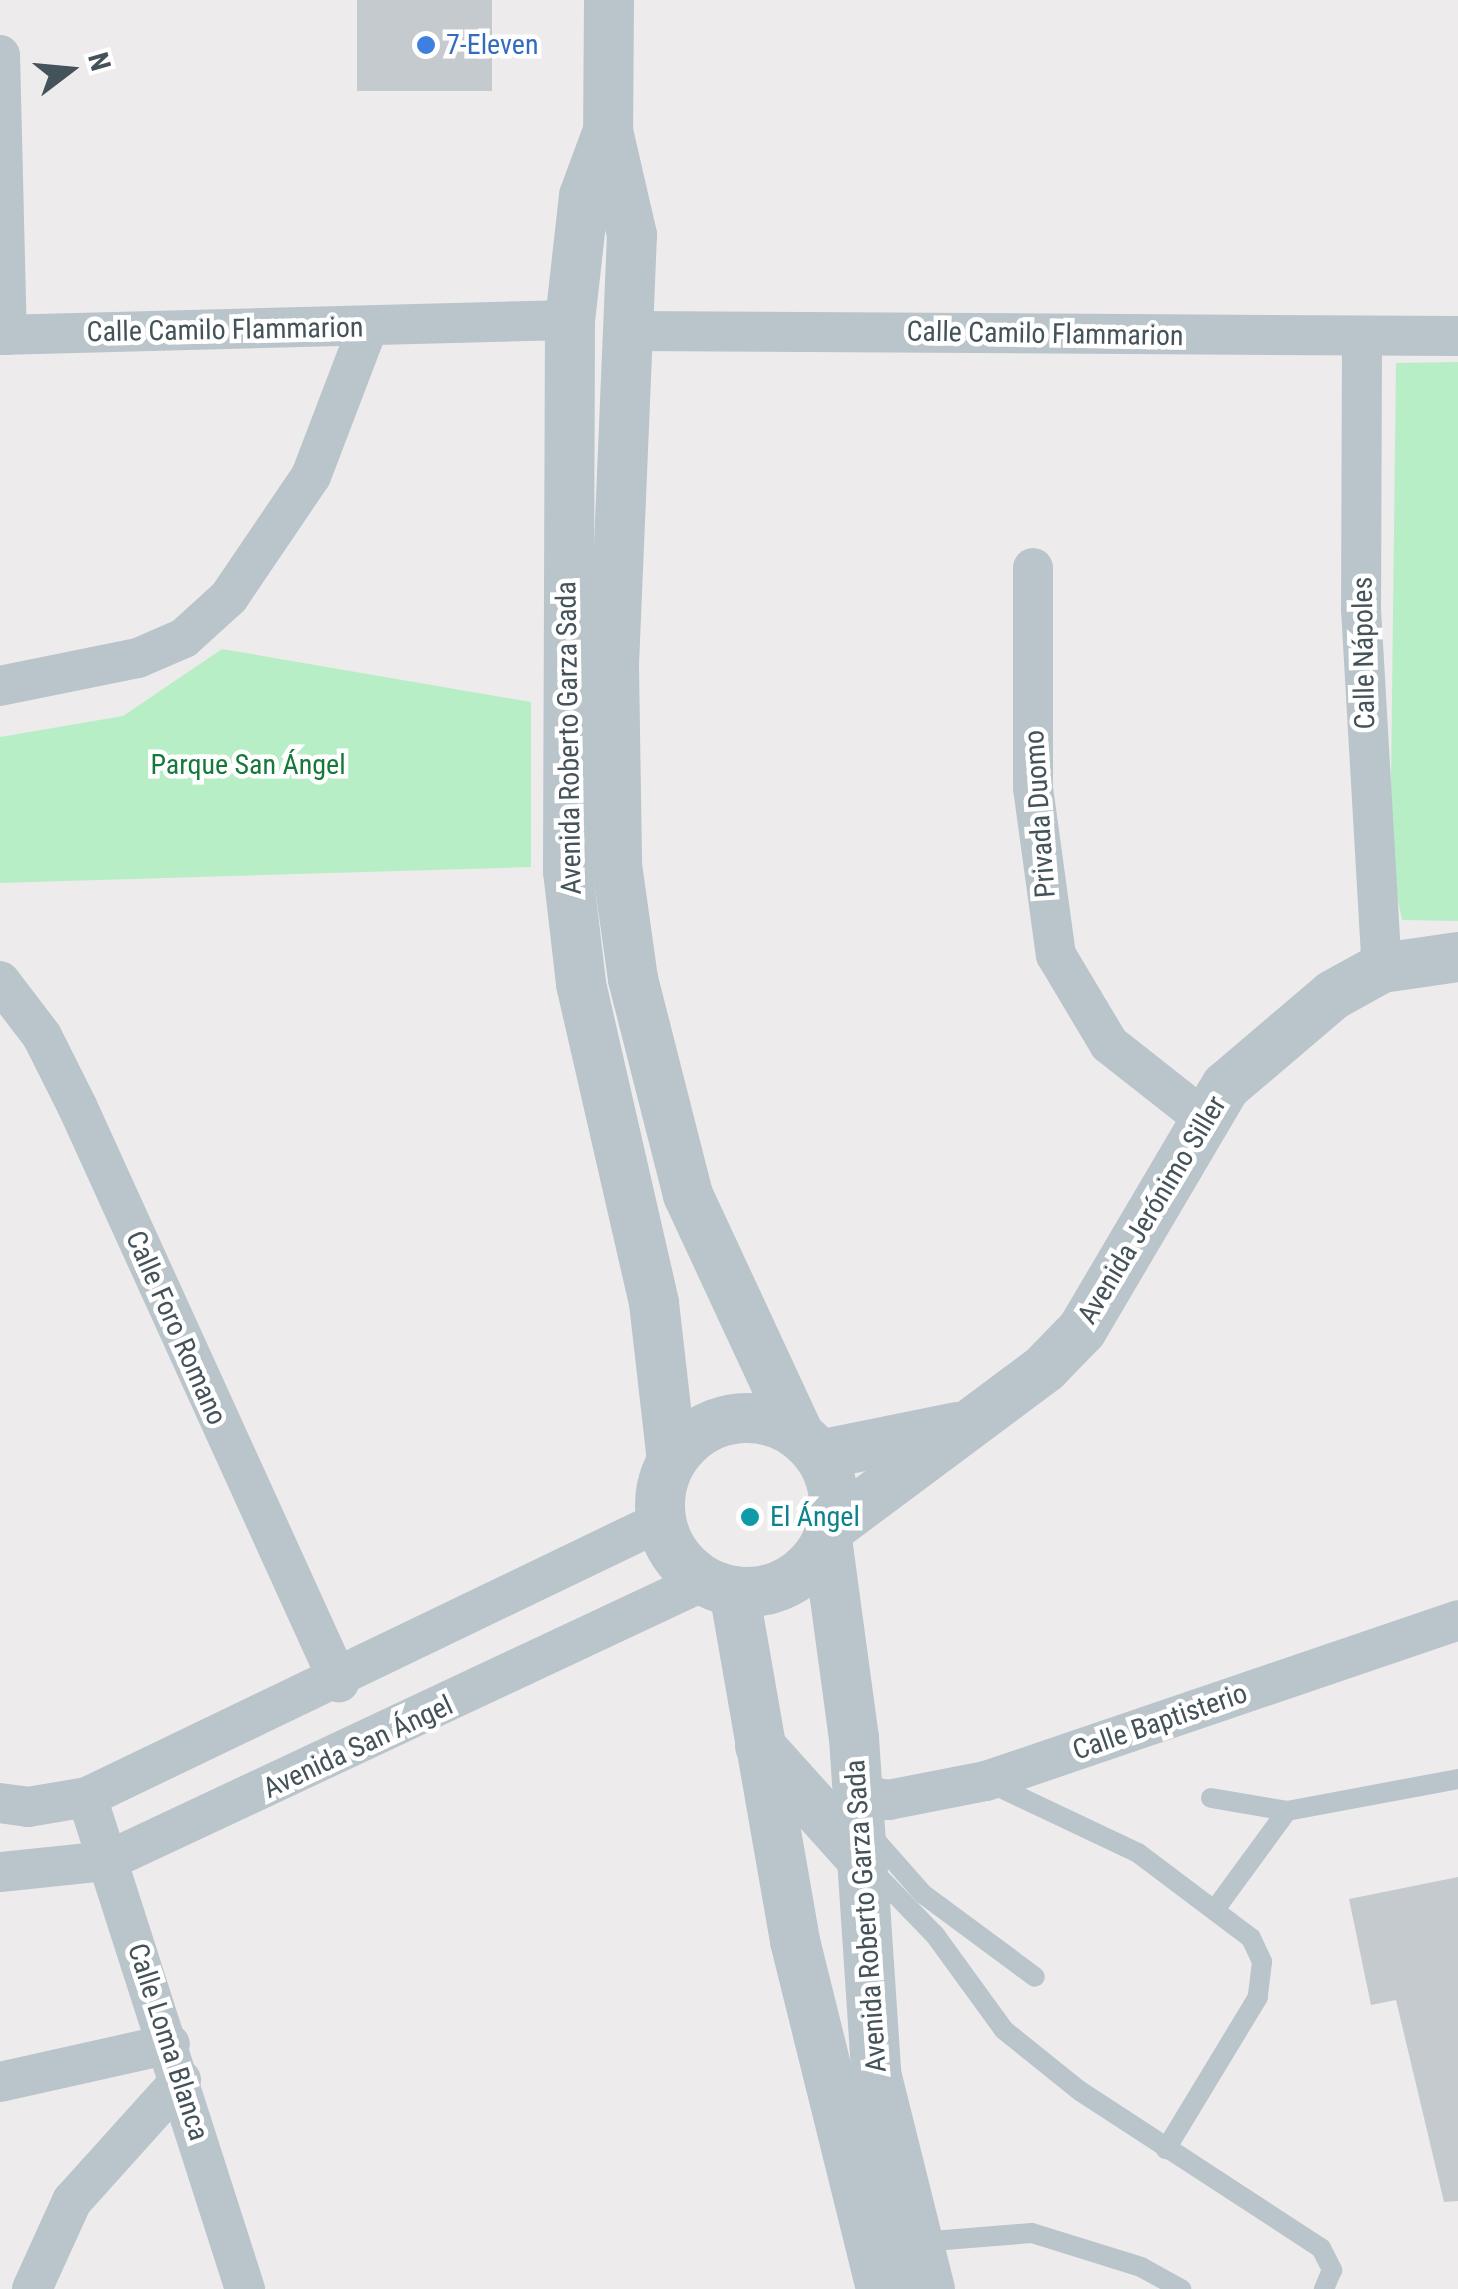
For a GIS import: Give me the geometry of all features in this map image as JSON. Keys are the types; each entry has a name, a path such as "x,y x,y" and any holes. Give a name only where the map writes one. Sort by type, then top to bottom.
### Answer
{"street":[{"name":"Avenida Roberto Garza Sada","path":"609,0 608,131 628,194 632,331 612,759 633,979 688,1195 809,1445"},
{"path":"0,55 4,335"},
{"name":"Avenida Roberto Garza Sada","path":"608,131 584,196 570,320 568,871 581,984 654,1302 672,1460"},
{"name":"Calle Camilo Flammarion","path":"4,335 570,320"},
{"path":"0,686 138,658 184,638 229,597 310,476 368,328"},
{"name":"Calle Camilo Flammarion","path":"632,331 1458,336"},
{"name":"Calle Nápoles","path":"1362,338 1361,609 1382,968"},
{"name":"Privada Duomo","path":"1034,568 1033,788 1056,955 1109,1044 1203,1118"},
{"name":"Avenida Jerónimo Siller","path":"830,1533 957,1427 1017,1390 1082,1330 1203,1118 1226,1086 1286,1032 1382,968 1458,957"},
{"name":"Calle Foro Romano","path":"0,982 42,1036 78,1108 338,1682"},
{"path":"730,1420 773,1420 809,1445 833,1490 830,1533 780,1586 719,1586 669,1544 661,1521 672,1460 691,1437 730,1420"},
{"name":"Avenida Jerónimo Siller","path":"809,1445 957,1427"},
{"path":"0,1803 28,1807 87,1797 338,1682 661,1521"},
{"name":"Avenida Roberto Garza Sada","path":"830,1533 859,1825 876,2073 919,2274"},
{"name":"Avenida Roberto Garza Sada","path":"719,1586 760,1746 823,2052 881,2289"},
{"name":"Avenida San Ángel","path":"0,1872 107,1861 719,1586"},
{"name":"Calle Baptisterio","path":"859,1825 888,1800 986,1781 1458,1620"},
{"path":"760,1746 859,1825"},
{"name":"Calle Loma Blanca","path":"87,1797 176,2062 245,2289"},
{"path":"823,2052 861,2110 886,2212 919,2274"},
{"path":"0,2082 176,2062"},
{"path":"32,2289 72,2200 176,2062"}],"lane":[{"path":"1211,1798 1287,1811 1458,1779"},
{"path":"986,1781 1118,1841 1216,1908 1251,1938 1263,1980 1166,2149"},
{"path":"1216,1908 1287,1811"},
{"path":"859,1825 923,1894 1034,1977"},
{"path":"859,1825 1004,2030 1166,2149 1321,2248 1332,2270 1324,2289"},
{"path":"919,2274 1032,2233 1141,2267 1181,2289"}],"green space":[{"path":"1458,362 1458,921 1402,920 1390,864 1396,363"},
{"name":"Parque San Ángel","path":"222,649 531,702 531,867 0,883 0,737 123,716"}],"building":[{"name":"7-Eleven","path":"357,0 492,0 492,91 357,91"},
{"path":"1458,1877 1458,2201 1444,2202 1396,2000 1371,2005 1349,1899"}],"place":[{"name":"7-Eleven","path":"426,45"},
{"name":"El Ángel","path":"750,1517"}]}
